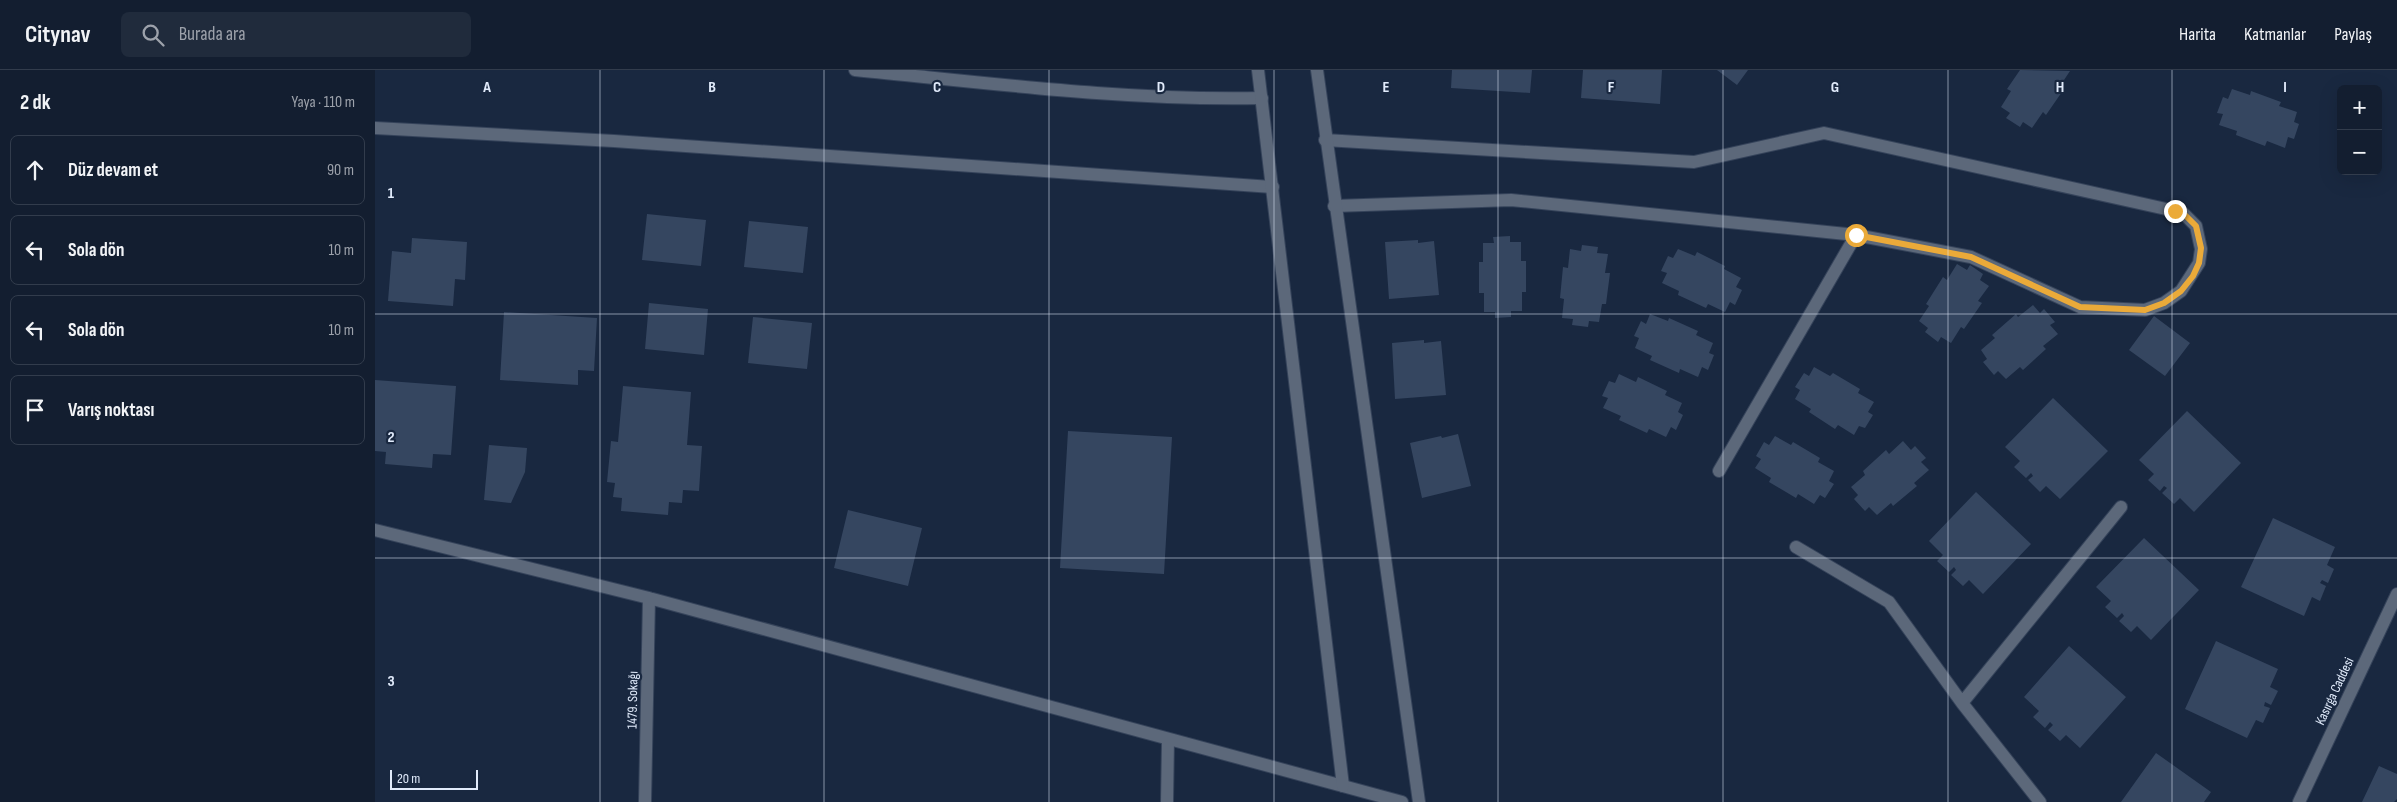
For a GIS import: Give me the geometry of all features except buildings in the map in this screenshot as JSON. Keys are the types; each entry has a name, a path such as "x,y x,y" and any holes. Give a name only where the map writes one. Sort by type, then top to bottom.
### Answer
{"street":[{"path":"855,70 1123,95 1189,98 1262,98"},
{"path":"1258,70 1343,786"},
{"path":"1317,70 1334,206 1419,802"},
{"path":"375,128 624,142 1273,188"},
{"path":"1325,140 1694,162 1824,133 2175,211 2184,214 2196,226 2201,248 2199,263 2193,276 2181,291 2164,303 2145,310 2080,307 1971,257 1856,235 1511,200 1334,206"},
{"path":"1719,471 1856,235"},
{"path":"1962,703 2121,507"},
{"path":"375,530 649,598 1343,786 1382,799 1402,802"},
{"path":"1796,547 1889,602 1962,703 2040,802"},
{"name":"Kasırga Caddesi","path":"2299,802 2397,594"},
{"name":"1479. Sokağı","path":"645,802 649,598"},
{"path":"1167,802 1168,740"}],"route":[{"path":"1856,235 1971,257 2080,307 2145,310 2164,303 2181,291 2193,276 2199,263 2201,248 2196,226 2184,214 2175,211"}]}
